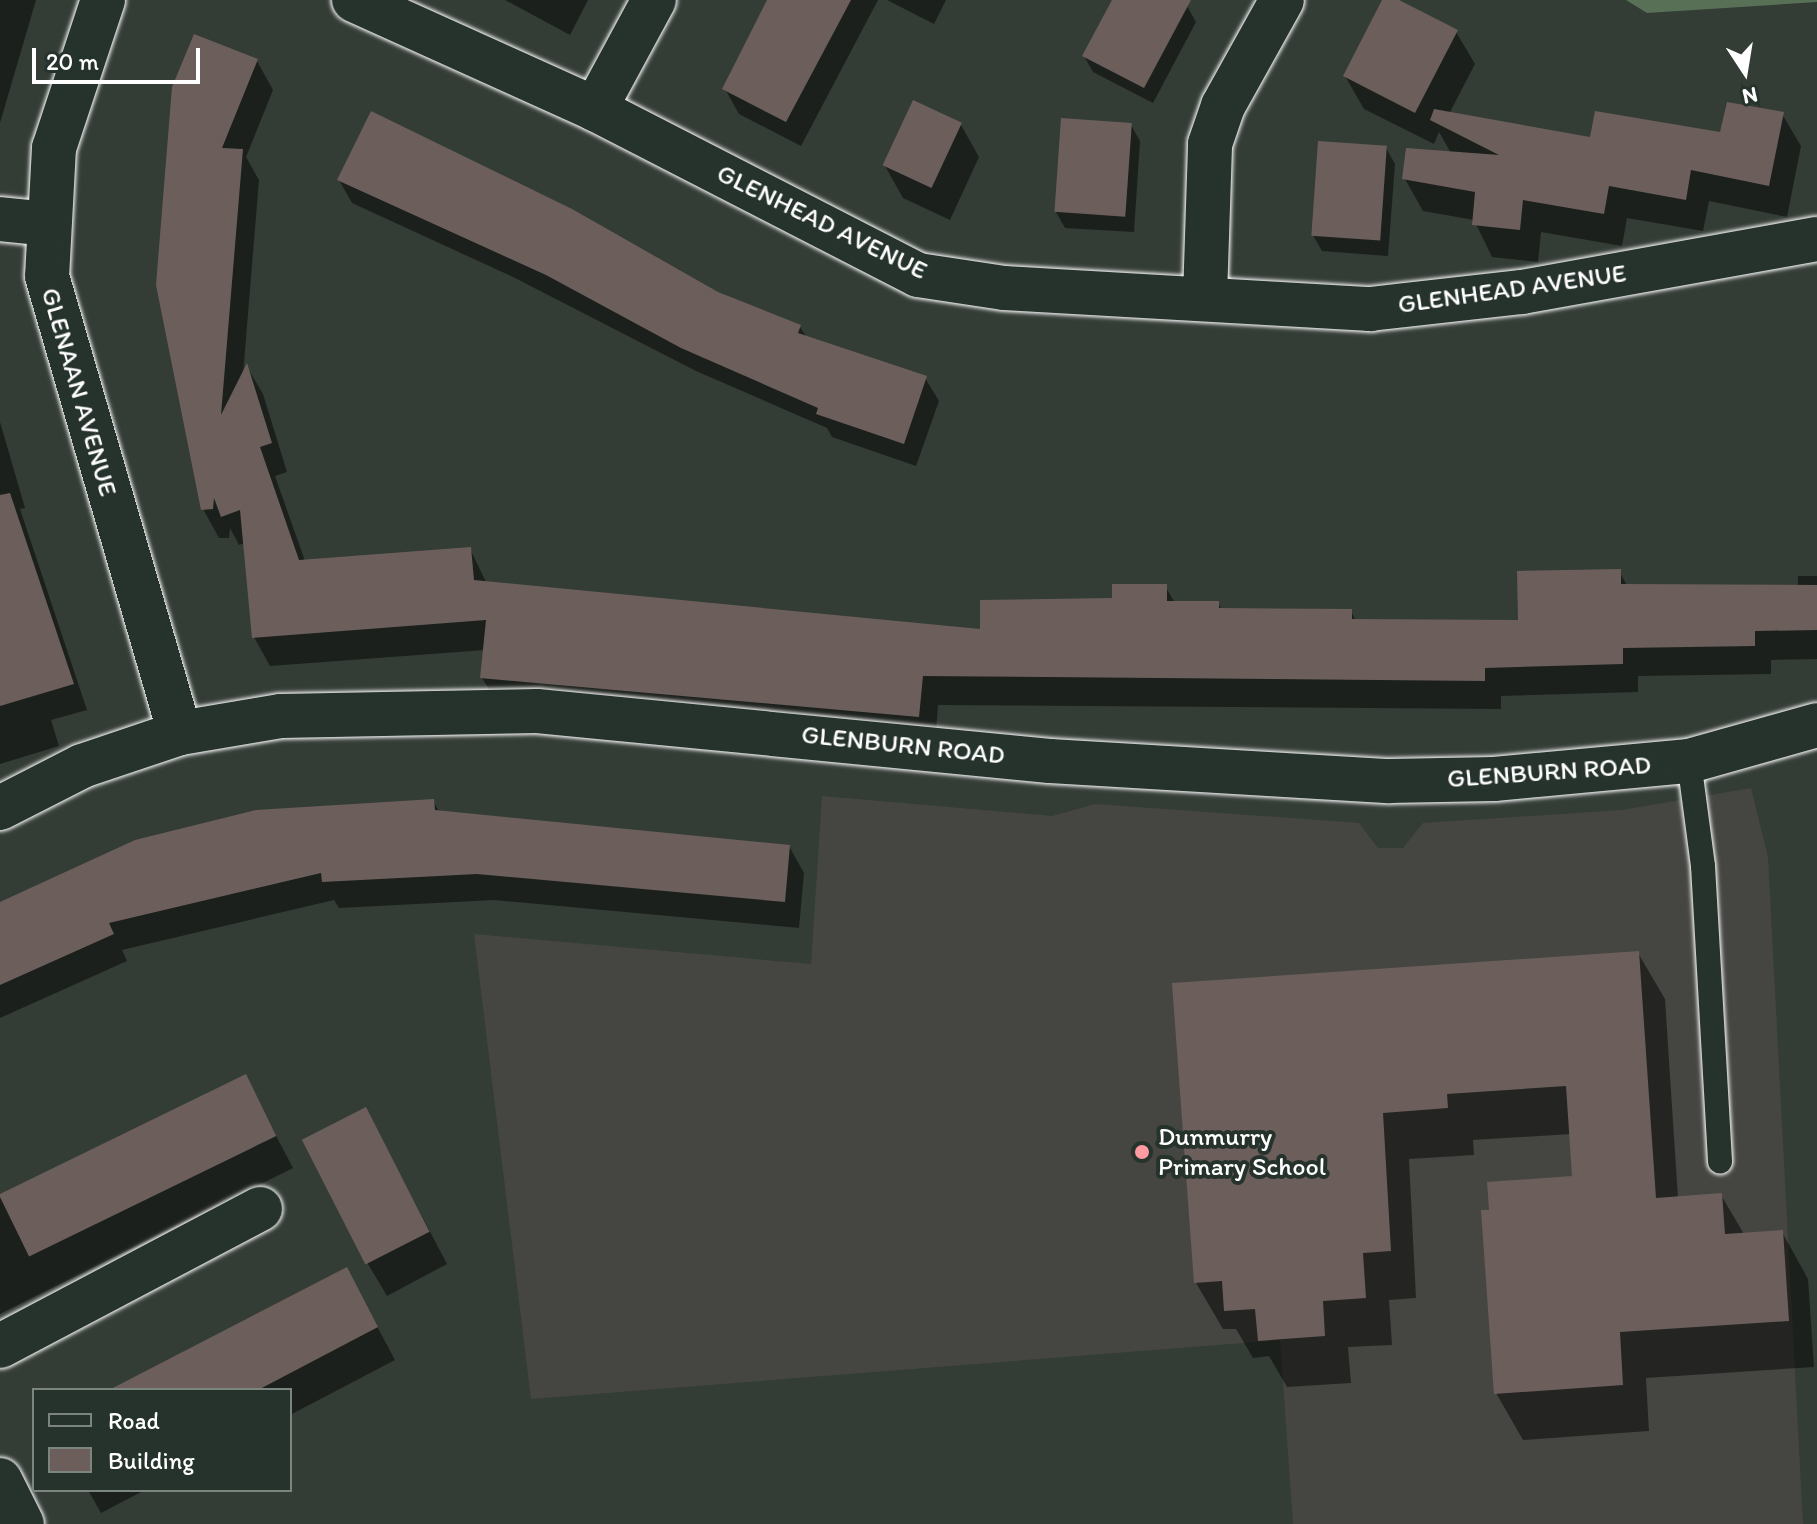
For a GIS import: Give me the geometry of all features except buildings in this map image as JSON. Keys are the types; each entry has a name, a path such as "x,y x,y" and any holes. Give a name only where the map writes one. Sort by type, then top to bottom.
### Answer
{"street":[{"name":"GLENAAN AVENUE","path":"103,0 54,148 47,276 180,733"},
{"name":"GLENHEAD AVENUE","path":"354,0 595,109 918,275 1004,288 1205,297 1370,309 1522,292 1817,239"},
{"path":"595,109 654,0"},
{"path":"1205,297 1210,144 1223,106 1282,0"},
{"path":"0,219 48,224"},
{"name":"GLENBURN ROAD","path":"0,808 82,766 180,733 281,716 537,711 1050,761 1308,779 1494,779 1689,761 1817,725"},
{"path":"0,1346 260,1209"},
{"path":"0,1480 22,1524"}],"lane":[{"path":"1689,761 1703,866 1720,1162"}],"shaded area":[{"name":"Dunmurry Primary School","path":"1751,788 1768,857 1803,1524 1293,1524 1280,1340 531,1399 474,934 811,964 822,796 1052,816 1095,804 1359,823 1378,848 1403,848 1423,823 1622,810"}],"green space":[{"path":"1626,0 1817,0 1817,2 1647,13"}],"place":[{"name":"Dunmurry Primary School","path":"1142,1152"}]}
